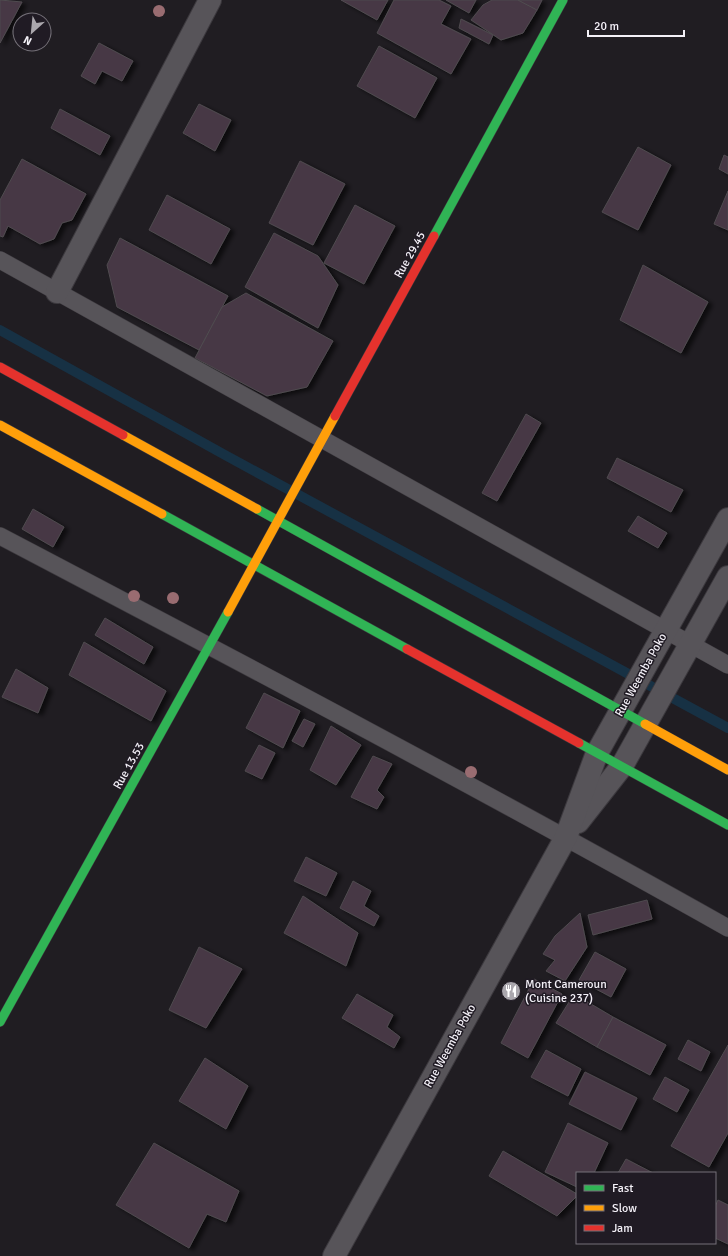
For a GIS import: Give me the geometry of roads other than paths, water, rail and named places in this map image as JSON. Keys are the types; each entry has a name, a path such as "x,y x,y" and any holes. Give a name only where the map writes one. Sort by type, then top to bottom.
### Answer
{"main road":[{"name":"Rue 29.45","path":"277,522 563,0"},
{"path":"0,367 620,712 728,770"},
{"path":"0,425 728,825"},
{"name":"Rue 13.53","path":"0,1022 277,522"}],"street":[{"path":"57,292 210,0"},
{"name":"Rue Weemba Poko","path":"334,1256 566,837 597,753 728,518"},
{"name":"Rue Weemba Poko","path":"566,837 622,766 728,577"}],"lane":[{"path":"0,260 728,665"},
{"path":"0,536 566,837 728,928"}],"waterway":[{"path":"0,330 225,455 728,728"}],"place":[{"name":"Mont Cameroun (Cuisine 237)","path":"511,991"}]}
